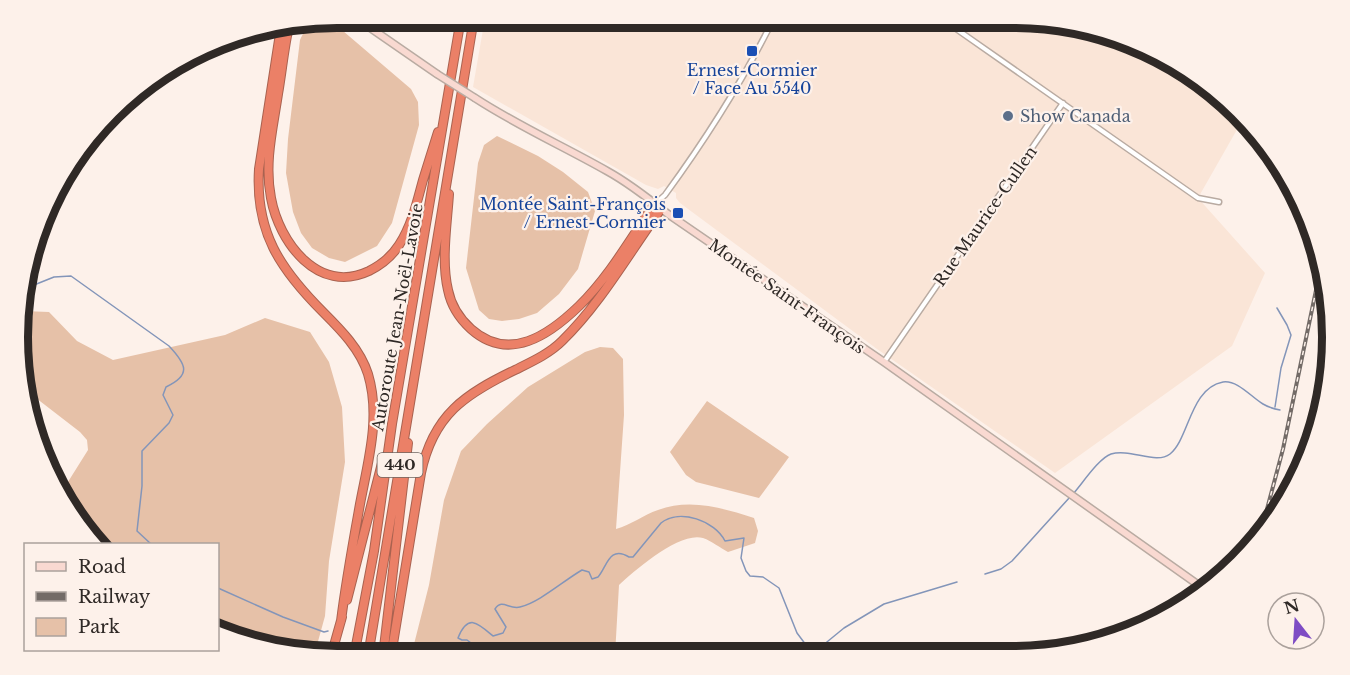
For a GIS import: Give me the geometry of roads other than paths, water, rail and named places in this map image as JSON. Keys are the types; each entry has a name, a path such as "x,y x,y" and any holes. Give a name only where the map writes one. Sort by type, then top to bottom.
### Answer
{"highway":[{"name":"Autoroute Jean-Noël-Lavoie","path":"356,646 374,551 392,424 458,28"},
{"name":"Autoroute Jean-Noël-Lavoie","path":"370,646 472,28"},
{"path":"288,32 269,152 269,187 274,211 286,239 298,255 315,269 339,277 358,276 380,265 397,248 413,215 446,105"},
{"path":"280,34 258,169 262,219 273,249 288,274 339,328 360,356 373,396 371,442 341,621"},
{"path":"452,151 446,261 449,293 457,312 467,325 479,335 499,344 521,343 538,337 574,310 598,285 658,206"},
{"path":"393,646 421,473 428,446 437,429 450,411 471,393 542,356 563,340 596,300 658,206"},
{"path":"384,646 418,356"},
{"path":"334,646 392,424"}],"street":[{"name":"Montée Saint-François","path":"370,28 437,74 535,134 608,171 884,362 1198,585"},
{"path":"658,206 722,112 768,28"},
{"path":"955,28 1198,198 1219,202"},
{"name":"Rue Maurice-Cullen","path":"884,362 1063,104"},
{"path":"658,206 665,195"}],"waterway":[{"path":"33,286 54,277 71,276 169,346 182,364 183,374 166,387 163,395 173,415 169,423 142,451 142,486 137,531 150,543"},
{"path":"1275,407 1281,368 1291,335 1277,308"},
{"path":"1073,494 1106,456 1126,453 1158,458 1170,454 1182,437 1197,403 1212,386 1229,382 1263,404 1280,410"},
{"path":"985,574 1001,569 1012,561 1070,497"},
{"path":"471,646 467,640 458,638 466,625 478,624 493,636 503,633 506,627 495,609 500,604 516,607 528,604 582,570 589,572 592,579 598,577 613,555 622,554 633,557 661,523 678,517 687,517 705,523 720,534 725,541 744,538 741,558 746,571 750,576 763,577 779,588 797,633 807,646"},
{"path":"822,646 844,628 884,604 957,582"},
{"path":"219,588 283,617 324,632 328,631"}],"railway":[{"path":"1266,514 1283,449 1317,285"}],"place":[{"name":"Ernest-Cormier / Face Au 5540","path":"752,51"},
{"name":"Show Canada","path":"1008,116"},
{"name":"Montée Saint-François / Ernest-Cormier","path":"678,213"}]}
